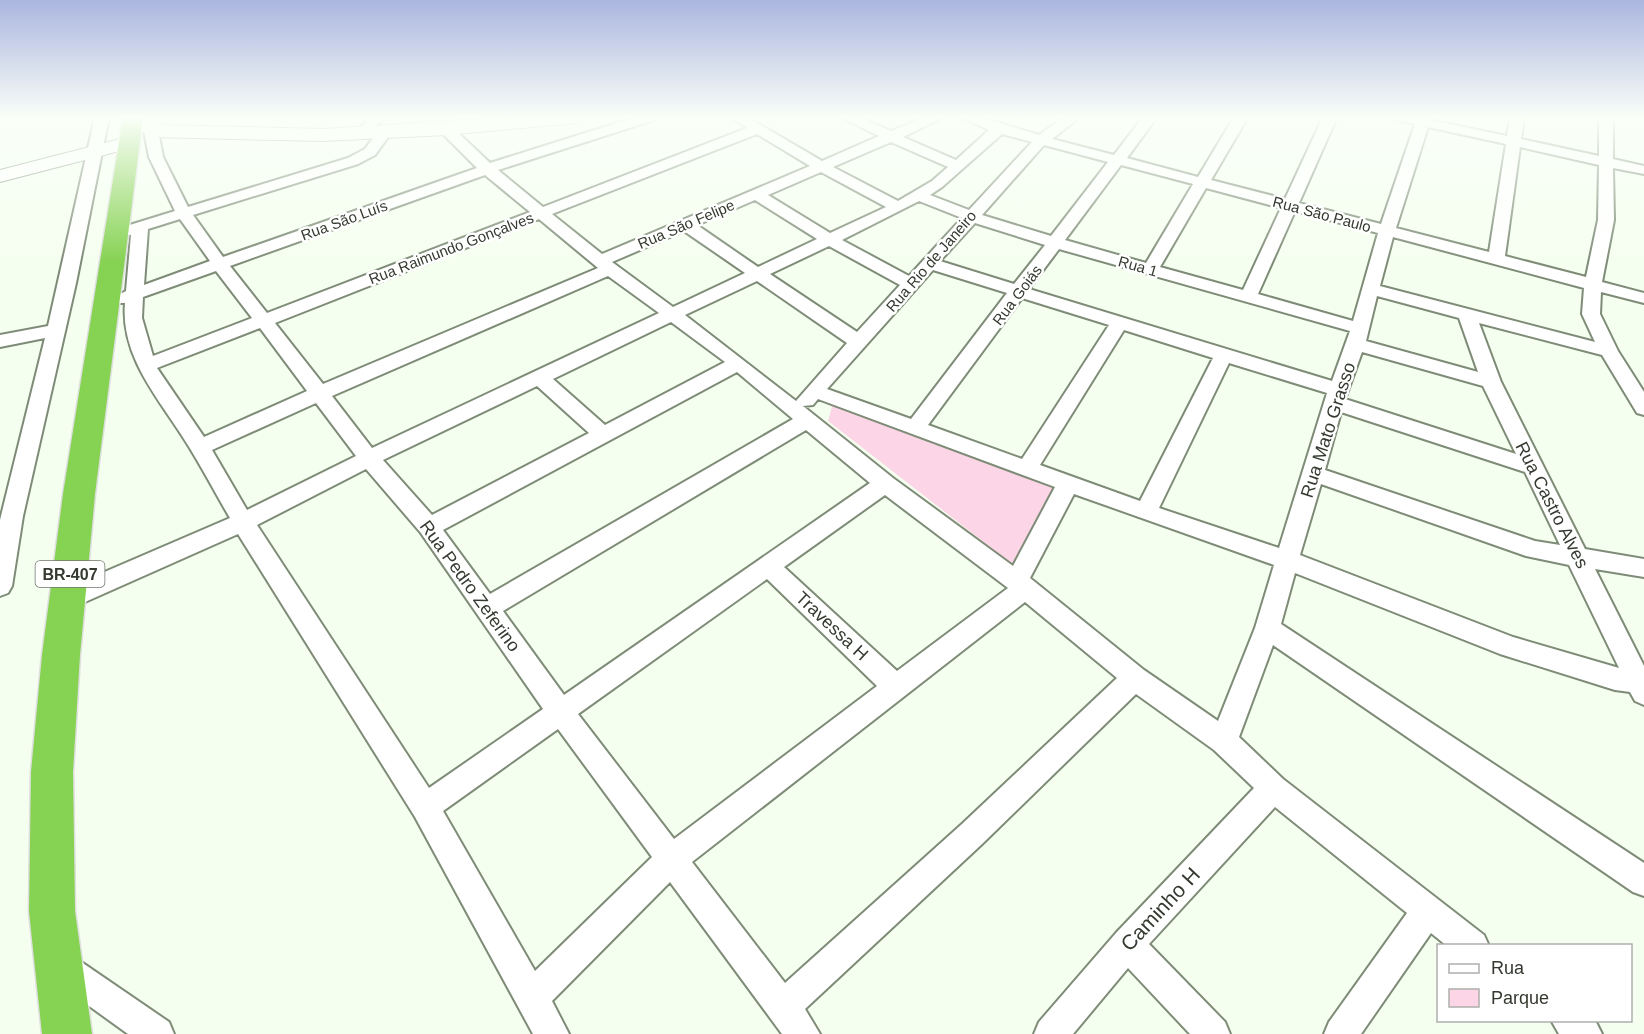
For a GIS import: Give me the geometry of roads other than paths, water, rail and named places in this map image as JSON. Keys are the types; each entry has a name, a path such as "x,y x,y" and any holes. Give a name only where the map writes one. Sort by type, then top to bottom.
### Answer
{"highway":[{"name":"BR-407","path":"67,1034 52,911 52,772 79,494 121,299 128,231 131,165"}],"street":[{"path":"0,176 42,165"},
{"path":"0,586 6,518 56,330 91,165"},
{"name":"Rua Pedro Zeferino","path":"160,165 183,212 261,320 369,458 429,527 670,861 803,1034"},
{"path":"128,231 339,165"},
{"path":"483,165 605,265 738,363 885,484 1020,585 1135,678 1224,741 1273,788 1472,944"},
{"name":"Rua São Luís","path":"121,299 499,165"},
{"name":"Rua Raimundo Gonçalves","path":"146,366 664,165"},
{"name":"Rua Rio de Janeiro","path":"488,608 800,416 814,391 932,264 970,216 1017,165"},
{"name":"Rua Goiás","path":"915,428 1113,165"},
{"name":"Rua São Paulo","path":"1137,165 1644,298"},
{"path":"1150,270 1212,165"},
{"path":"1249,295 1308,165"},
{"name":"Rua Mato Grasso","path":"1224,741 1267,628 1336,396 1357,336 1369,289 1409,165"},
{"path":"1496,259 1510,165"},
{"path":"1606,165 1606,220 1593,284 1591,314 1609,351 1644,408"},
{"path":"1624,165 1644,170"},
{"path":"822,166 898,207"},
{"name":"Rua São Felipe","path":"200,447 605,265 684,224 822,166"},
{"path":"67,599 243,522 369,458 898,207 920,196 958,166"},
{"path":"756,194 829,239 911,284"},
{"name":"Rua 1","path":"920,196 970,216 1056,243 1249,295 1357,336 1491,382"},
{"path":"684,224 860,343"},
{"path":"932,264 1223,356 1532,467"},
{"path":"1369,289 1609,351"},
{"path":"121,299 133,318 146,366 200,447 243,522 425,807 552,1034"},
{"name":"Rua Castro Alves","path":"1467,315 1491,382 1575,557 1643,686"},
{"path":"1026,468 1119,324"},
{"path":"0,341 56,330"},
{"path":"1146,512 1223,356"},
{"path":"429,527 738,363"},
{"path":"539,377 603,435"},
{"path":"814,391 1146,512 1287,560 1509,646 1643,686"},
{"path":"1314,474 1534,550 1644,568"},
{"path":"425,807 885,484"},
{"path":"532,997 670,861 897,688 1020,585 1068,484"},
{"name":"Travessa H","path":"767,565 897,688"},
{"path":"1267,628 1644,880"},
{"path":"783,1007 972,834 1135,678"},
{"name":"Caminho H","path":"1060,1031 1127,944 1273,788"},
{"path":"1341,1034 1428,910"},
{"path":"1127,944 1213,1034"},
{"path":"58,965 157,1034"},
{"path":"1570,1022 1585,1034"}]}
